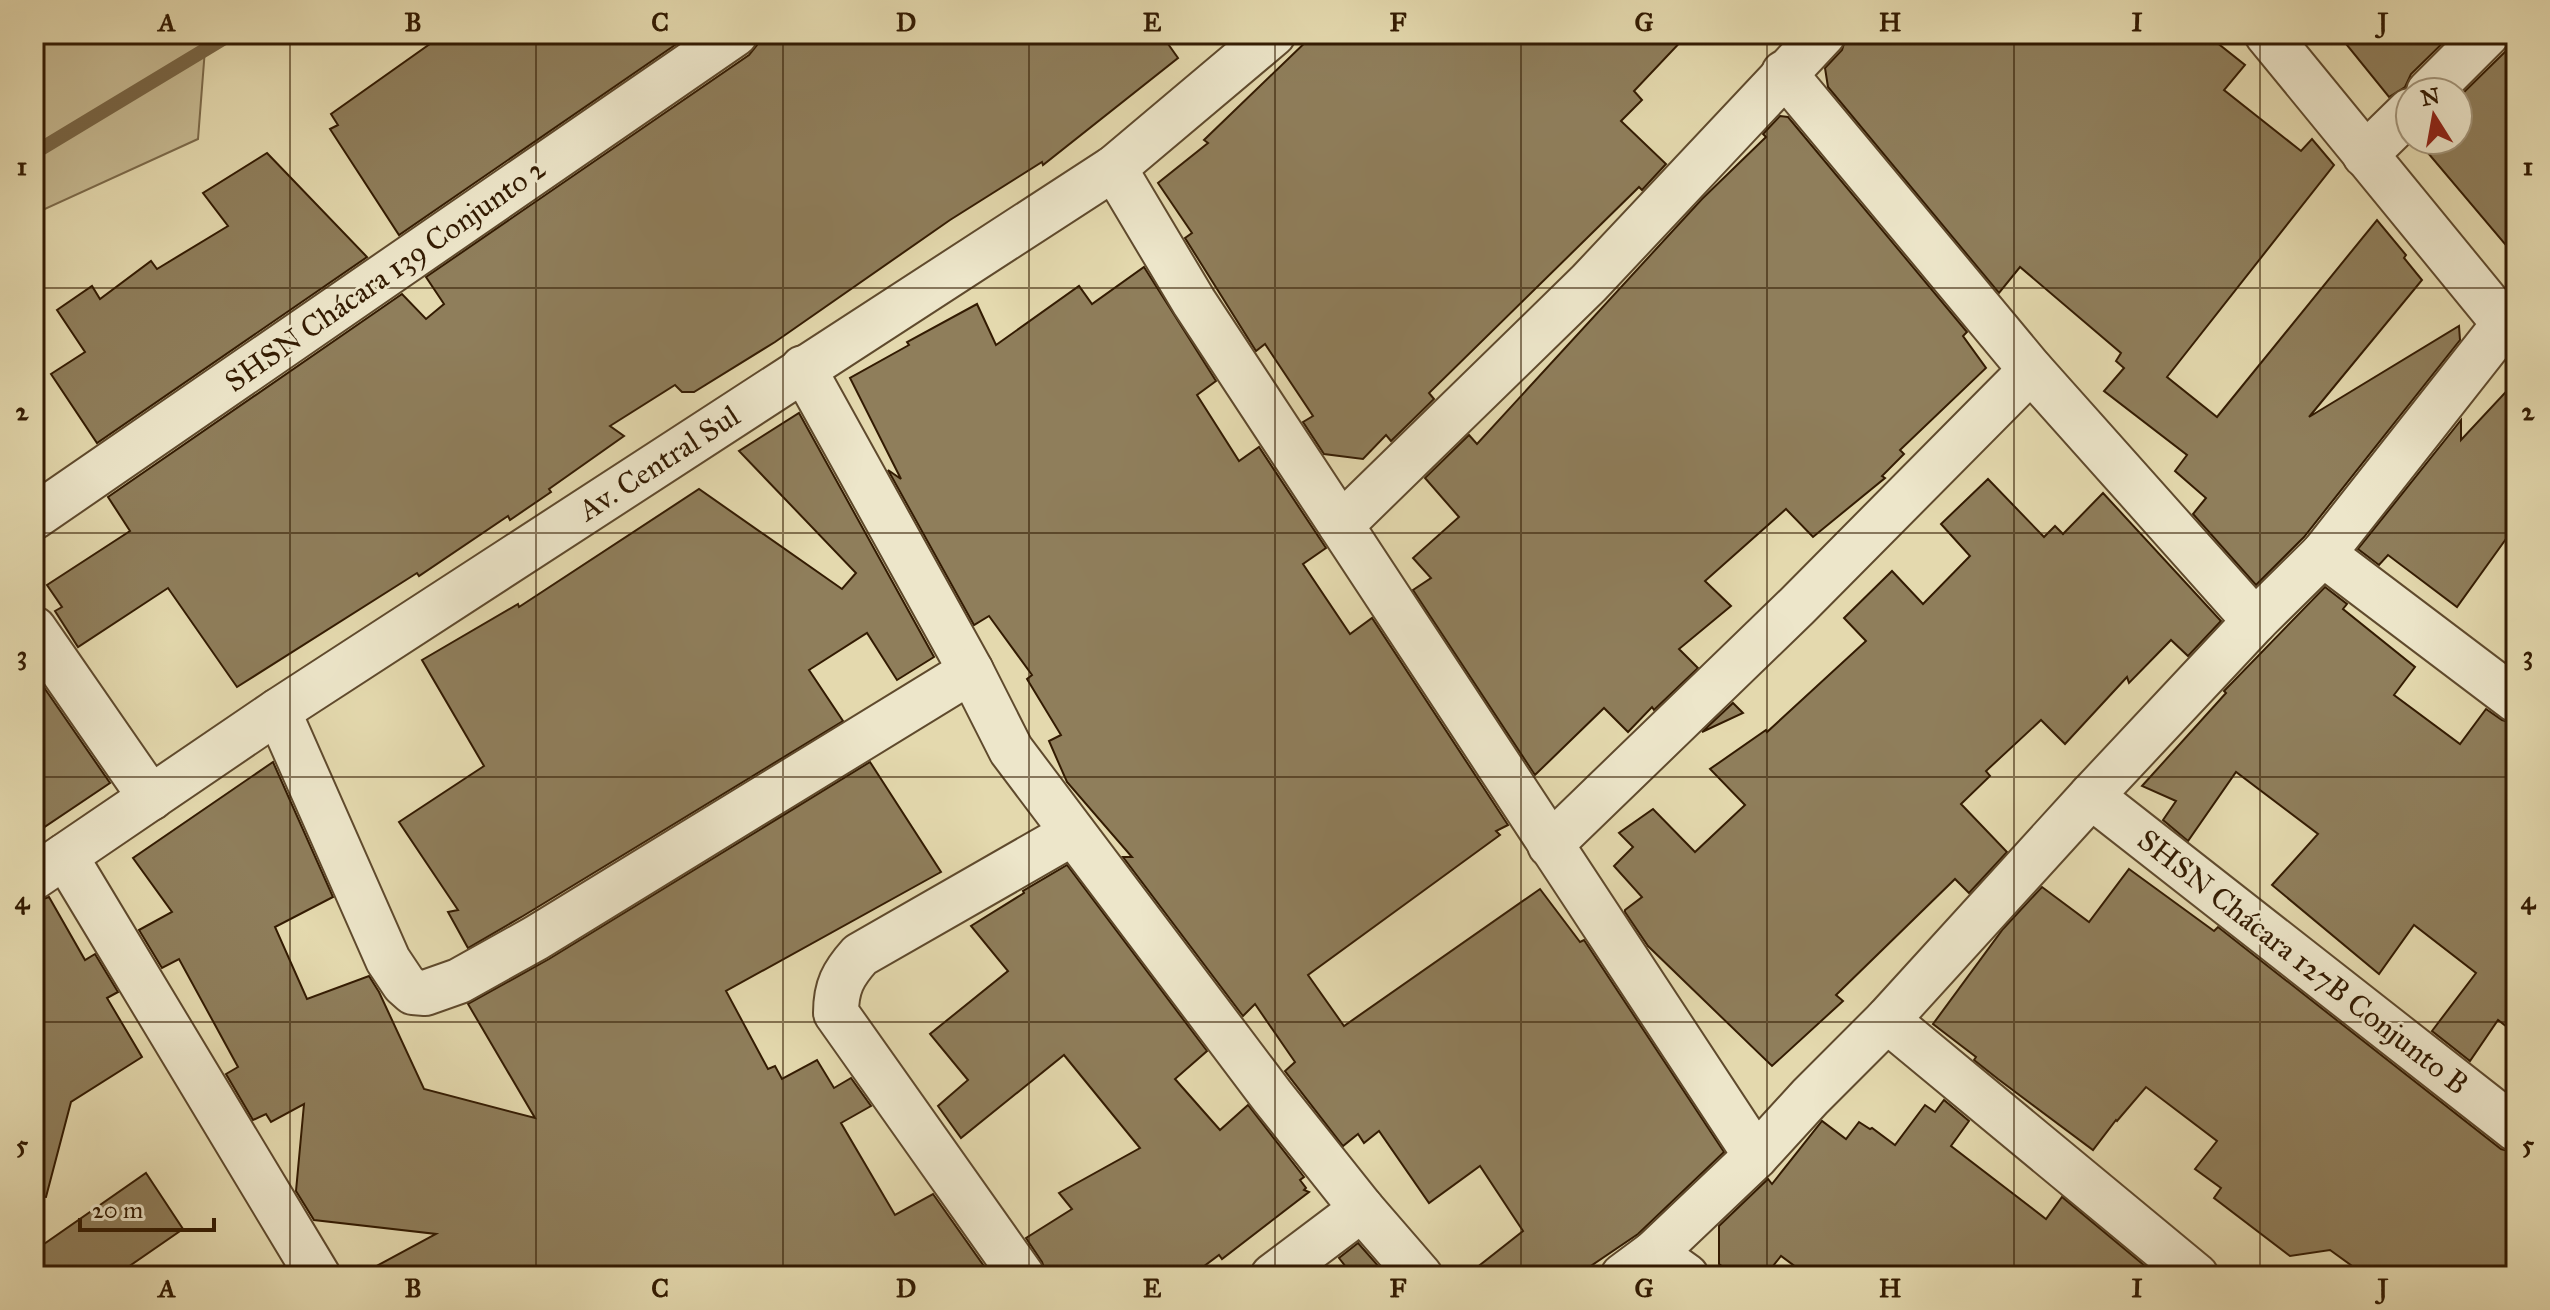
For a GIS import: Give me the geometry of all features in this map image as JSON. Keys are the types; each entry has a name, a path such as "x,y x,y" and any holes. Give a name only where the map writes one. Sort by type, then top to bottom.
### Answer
{"street":[{"name":"SHSN Chácara 139 Conjunto 2","path":"34,517 735,34"},
{"path":"1341,525 1589,283 1823,34"},
{"path":"1654,1268 1810,1097 1887,1020 2091,796 2255,621 2323,554 2510,330 2267,34"},
{"path":"2445,76 2487,34"},
{"name":"Av. Central Sul","path":"50,866 278,711 1114,168 1264,37"},
{"path":"1784,73 2031,370 2255,621"},
{"path":"2365,155 2394,127"},
{"path":"1114,168 1194,302 1756,1156"},
{"path":"803,368 971,671 1011,750 1272,1096 1420,1276"},
{"path":"1550,845 1797,606 2031,370"},
{"path":"2323,554 2516,700"},
{"path":"34,629 151,798"},
{"path":"278,711 388,960 404,984 413,992 425,993 459,981 536,938 971,671"},
{"name":"SHSN Chácara 127B Conjunto B","path":"2091,796 2516,1129"},
{"path":"1022,1276 843,1024 836,1013 836,993 844,972 860,955 1073,833"},
{"path":"50,866 318,1276"},
{"path":"1887,1020 2196,1276"},
{"path":"1273,1276 1362,1209"}],"shaded area":[{"path":"34,34 209,34 205,49 198,139 34,214"}],"building":[{"path":"444,34 691,34 399,235 330,129 338,125 331,114"},
{"path":"760,34 1161,34 1178,58 1043,165 1042,162 950,220 775,342 694,392 682,392 675,385 610,426 624,436 549,489 551,492 237,687 168,588 78,647 55,611 62,607 47,585 130,531 108,497 402,294 426,319 444,304 426,277 749,55 757,45"},
{"path":"1314,34 1688,34 1634,91 1642,100 1621,121 1666,164 1429,393 1434,399 1391,441 1386,435 1363,459 1324,454 1303,422 1313,416 1265,344 1256,351 1185,238 1192,233 1158,183 1208,143 1204,140"},
{"path":"1847,34 2206,34 2245,65 2224,90 2301,151 2312,139 2334,165 2167,377 2217,417 2377,220 2422,280 2309,417 2459,326 2460,340 2304,537 2256,585 2193,514 2206,498 2175,471 2187,455 2104,391 2124,368 2116,361 2121,353 2020,267 1999,293 1828,87 1825,68 1842,50"},
{"path":"2338,34 2452,34 2410,76 2394,76 2394,94 2389,97"},
{"path":"2511,34 2516,34 2516,257 2431,156 2474,156 2474,82 2505,52"},
{"path":"1780,116 1788,117 1967,332 1963,336 1986,368 1900,450 1904,454 1882,476 1885,478 1813,537 1786,509 1705,581 1731,606 1679,649 1698,668 1654,710 1652,707 1628,732 1604,708 1535,775 1413,590 1431,578 1413,558 1459,517 1425,478 1469,435 1477,444 1702,199 1766,137 1763,134"},
{"path":"267,153 367,257 97,443 51,374 85,352 57,310 92,286 100,299 151,261 157,269 228,226 203,193"},
{"path":"1144,267 1216,381 1197,395 1239,461 1259,447 1326,548 1303,564 1350,634 1372,618 1508,825 1496,831 1500,835 1308,975 1344,1026 1540,889 1580,942 1584,940 1724,1152 1638,1234 1576,1276 1466,1276 1523,1231 1480,1166 1429,1203 1379,1131 1364,1143 1358,1134 1343,1146 1285,1071 1295,1062 1255,1004 1243,1016 1123,857 1132,857 1067,782 1049,741 1061,735 1027,679 1032,675 989,616 974,625 888,470 901,479 850,378 909,345 907,342 977,304 996,345 1079,286 1092,304"},
{"path":"2516,381 2516,525 2457,607 2388,555 2379,565 2358,549 2461,420 2461,440"},
{"path":"799,413 934,657 897,680 867,633 809,670 843,721 468,948 448,912 458,910 399,822 484,766 422,660 518,604 519,607 699,489 842,589 856,573 739,451"},
{"path":"1988,479 2044,537 2055,526 2063,534 2103,493 2221,621 2188,656 2171,640 2129,683 2127,677 2065,744 2041,720 1986,771 1990,776 1961,804 2007,852 1969,893 1955,879 1836,995 1843,1001 1772,1066 1648,946 1625,912 1642,897 1614,866 1633,847 1619,833 1653,809 1695,852 1745,805 1710,769 1767,732 1866,641 1844,618 1892,571 1923,604 1970,556 1941,524"},
{"path":"2325,587 2347,604 2343,609 2415,667 2394,695 2460,744 2486,709 2502,720 2516,724 2516,1034 2498,1020 2470,1061 2432,1031 2476,973 2414,925 2379,974 2272,885 2318,834 2236,772 2188,841 2163,820 2176,801 2142,786 2226,693 2224,691"},
{"path":"34,673 110,783 34,834"},
{"path":"1733,703 1743,713 1702,732"},
{"path":"273,762 333,897 275,927 307,999 369,976 424,1089 535,1118 468,1004 549,959 870,762 941,872 726,991 768,1069 775,1066 782,1079 817,1060 834,1088 851,1078 871,1106 841,1123 895,1215 933,1194 991,1276 358,1276 436,1234 314,1220 296,1191 304,1104 271,1122 266,1114 253,1120 226,1074 238,1067 179,959 162,968 139,930 172,912 133,858"},
{"path":"1067,865 1207,1051 1175,1079 1220,1130 1248,1105 1304,1177 1300,1180 1306,1188 1304,1190 1309,1192 1222,1259 1219,1255 1191,1276 1047,1276 1026,1238 1072,1209 1059,1193 1140,1148 1064,1055 961,1138 938,1106 968,1080 930,1034 1008,971 971,926"},
{"path":"2129,869 2214,931 2218,927 2501,1149 2516,1153 2516,1276 2366,1276 2330,1250 2290,1256 2214,1198 2221,1188 2195,1169 2217,1141 2146,1087 2093,1150 1998,1079 1974,1060 1976,1057 1933,1024 2003,929 2042,887 2089,922"},
{"path":"49,897 85,960 95,954 118,992 107,998 142,1057 71,1102 46,1197 34,1196 34,902"},
{"path":"1944,1100 1969,1121 1951,1146 2046,1219 2062,1197 2157,1276 1808,1276 1781,1256 1765,1276 1735,1276 1719,1264 1719,1226 1768,1179 1772,1184 1822,1121 1846,1139 1859,1122 1895,1145 1925,1105 1935,1112"},
{"path":"146,1173 183,1229 115,1276 34,1276 34,1251"},
{"path":"1358,1243 1387,1276 1353,1276 1339,1258"}],"waterway":[{"path":"34,153 231,34"}]}
